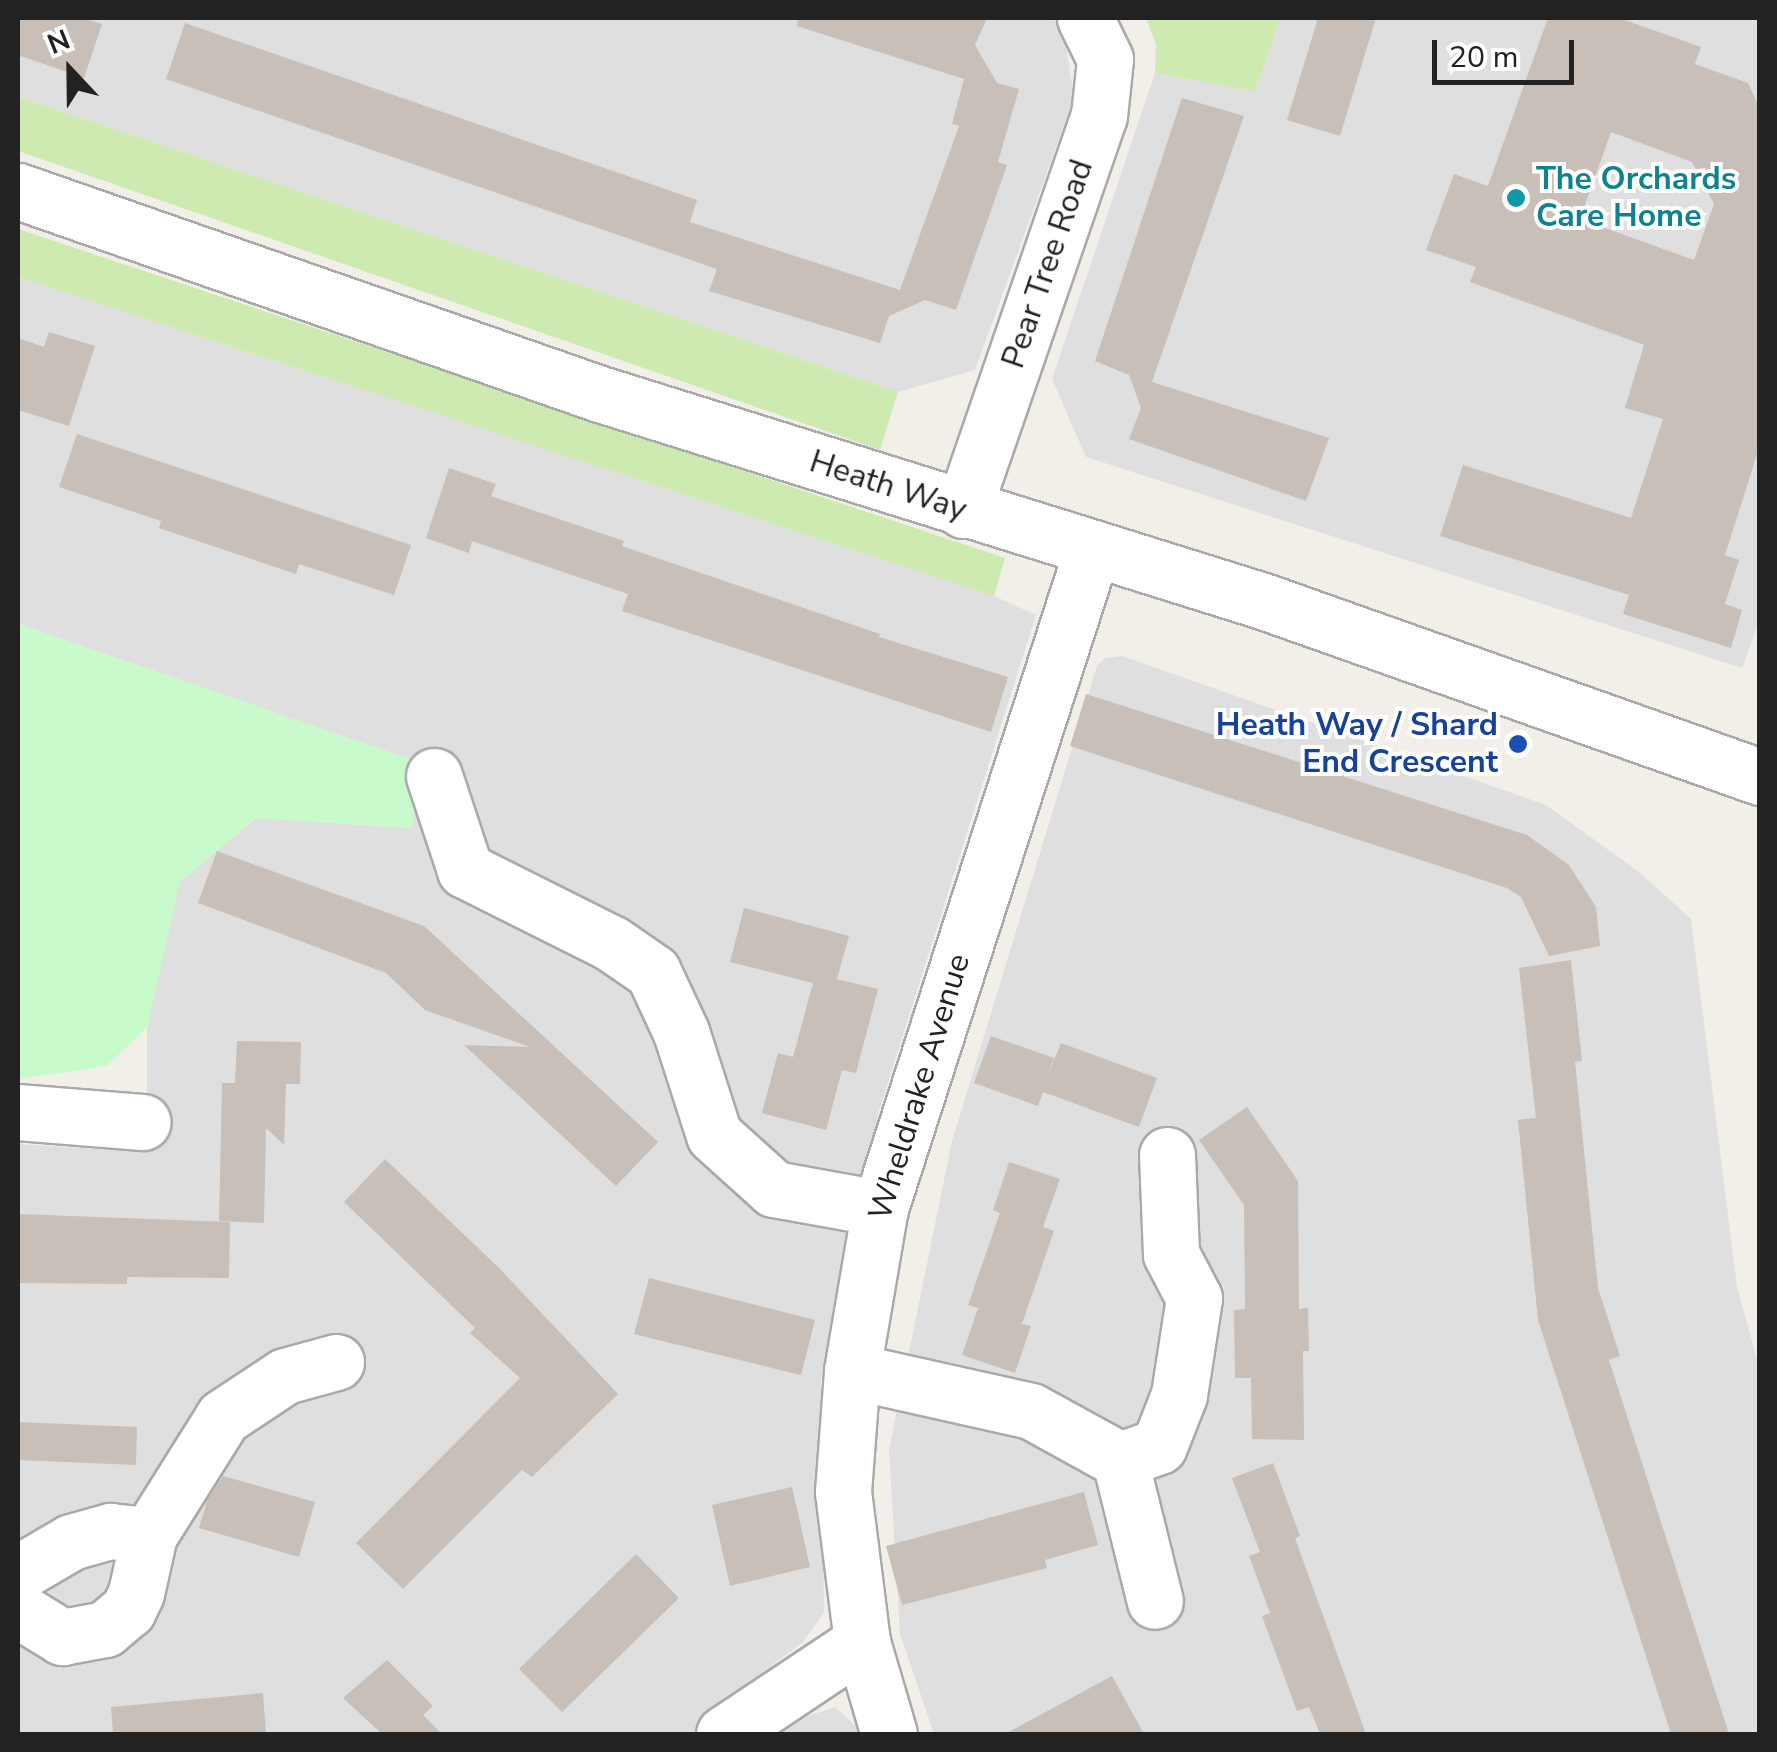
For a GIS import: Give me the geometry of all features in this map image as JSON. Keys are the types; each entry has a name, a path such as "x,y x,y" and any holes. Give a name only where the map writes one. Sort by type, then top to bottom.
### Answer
{"street":[{"name":"Pear Tree Road","path":"964,510 1099,116 1106,59 1085,18"},
{"name":"Heath Way","path":"18,191 600,394 1263,602 1760,777"},
{"name":"Wheldrake Avenue","path":"889,1734 862,1642 843,1492 852,1371 880,1208 1092,550"},
{"path":"434,776 464,870 611,943 652,972 681,1032 714,1135 774,1189 880,1208"},
{"path":"18,1112 143,1122"},
{"path":"1120,1460 1158,1446 1179,1396 1194,1298 1171,1254 1167,1155"},
{"path":"18,1610 62,1637 105,1628 128,1610 150,1535 223,1417 285,1376 336,1362"},
{"path":"852,1371 1031,1411 1120,1460 1155,1601"},
{"path":"18,1573 71,1542 110,1531 150,1535"},
{"path":"724,1734 862,1642"}],"shaded area":[{"path":"18,18 1053,18 1064,33 1074,98 975,370 898,392 18,97"},
{"path":"1281,18 1759,18 1760,619 1742,668 1086,457 1052,379 1155,73 1255,91"},
{"path":"18,277 994,596 1036,615 878,1114 821,1379 824,1613 802,1643 741,1688 693,1734 18,1734 18,1144 147,1152 147,1027 180,881 256,818 412,828 418,762 18,624"},
{"path":"1122,656 1546,805 1639,872 1691,919 1737,1287 1759,1367 1759,1734 934,1734 900,1634 889,1450 952,1141 1097,666 1105,658"},
{"path":"835,1707 865,1734 768,1734 772,1728"}],"green space":[{"path":"1146,18 1281,18 1255,91 1155,73 1156,44"},
{"path":"18,97 898,392 880,450 18,151"},
{"path":"18,229 1005,558 994,596 18,277"},
{"path":"18,624 419,762 412,828 255,818 180,882 147,1027 107,1066 18,1079"}],"building":[{"path":"18,18 82,18 102,24 84,78 18,55"},
{"path":"798,18 987,18 975,45 997,83 1019,89 998,162 1007,165 956,310 925,300 889,316 880,343 709,291 717,269 166,79 185,23 697,200 690,222 900,290 959,126 952,124 964,79 797,26"},
{"path":"1318,18 1376,18 1340,136 1287,120"},
{"name":"The Orchards Care Home","path":"1548,18 1619,18 1701,47 1695,64 1748,83 1760,109 1760,445 1725,555 1739,560 1725,604 1742,610 1731,648 1623,614 1629,595 1440,536 1463,465 1631,518 1663,419 1625,408 1644,345 1470,282 1476,267 1426,250 1454,174 1488,186","holes":["1611,132 1692,162 1714,204 1694,260 1580,219"]},
{"path":"1182,98 1244,116 1152,382 1329,438 1306,501 1129,439 1141,408 1129,375 1095,361"},
{"path":"49,332 95,346 69,426 18,410 18,338 44,347"},
{"path":"77,434 411,545 394,595 299,564 296,574 159,528 161,521 59,487"},
{"path":"449,468 496,484 491,496 624,541 622,546 880,634 879,637 1008,677 991,732 622,611 628,594 472,541 469,553 426,538"},
{"path":"1086,694 1527,835 1569,865 1596,907 1600,946 1549,956 1521,897 1507,888 1070,746"},
{"path":"217,851 424,926 658,1142 616,1186 464,1045 530,1047 425,1010 386,973 198,903"},
{"path":"744,908 849,936 837,979 878,989 856,1073 842,1070 826,1130 762,1113 778,1053 793,1057 813,983 730,962"},
{"path":"1571,960 1582,1061 1575,1062 1598,1288 1620,1356 1609,1360 1729,1734 1671,1734 1538,1320 1518,1120 1536,1118 1519,968"},
{"path":"991,1036 1054,1058 1046,1080 1061,1043 1157,1078 1139,1127 1043,1092 1038,1106 974,1083"},
{"path":"237,1041 301,1042 300,1084 286,1084 284,1145 266,1128 264,1223 219,1221 222,1083 235,1083"},
{"path":"1247,1107 1298,1181 1299,1309 1308,1308 1309,1351 1303,1351 1304,1440 1252,1439 1251,1378 1235,1378 1234,1310 1245,1309 1244,1205 1199,1140"},
{"path":"385,1159 499,1268 618,1394 532,1477 522,1470 403,1589 356,1543 520,1378 470,1333 475,1328 344,1202"},
{"path":"1009,1162 1060,1179 1043,1227 1054,1231 1022,1324 1031,1326 1015,1373 962,1355 978,1308 968,1305 1000,1213 993,1210"},
{"path":"18,1214 230,1222 229,1278 127,1277 127,1284 18,1283"},
{"path":"649,1278 815,1320 801,1375 634,1334"},
{"path":"18,1422 137,1427 136,1465 18,1460"},
{"path":"1273,1463 1300,1536 1295,1538 1366,1734 1320,1734 1309,1707 1297,1711 1262,1616 1270,1613 1249,1556 1260,1552 1232,1478"},
{"path":"223,1476 315,1502 299,1557 199,1528 207,1501"},
{"path":"792,1487 810,1567 730,1586 712,1505"},
{"path":"1084,1492 1098,1545 1045,1560 1047,1568 902,1605 886,1546"},
{"path":"636,1554 679,1598 562,1712 519,1669"},
{"path":"387,1660 433,1706 423,1715 442,1734 382,1734 343,1698"},
{"path":"1112,1676 1144,1734 1005,1734"},
{"path":"263,1693 266,1734 113,1734 111,1707"}],"place":[{"name":"The Orchards Care Home","path":"1516,198"},
{"name":"Heath Way / Shard End Crescent","path":"1518,744"}]}
